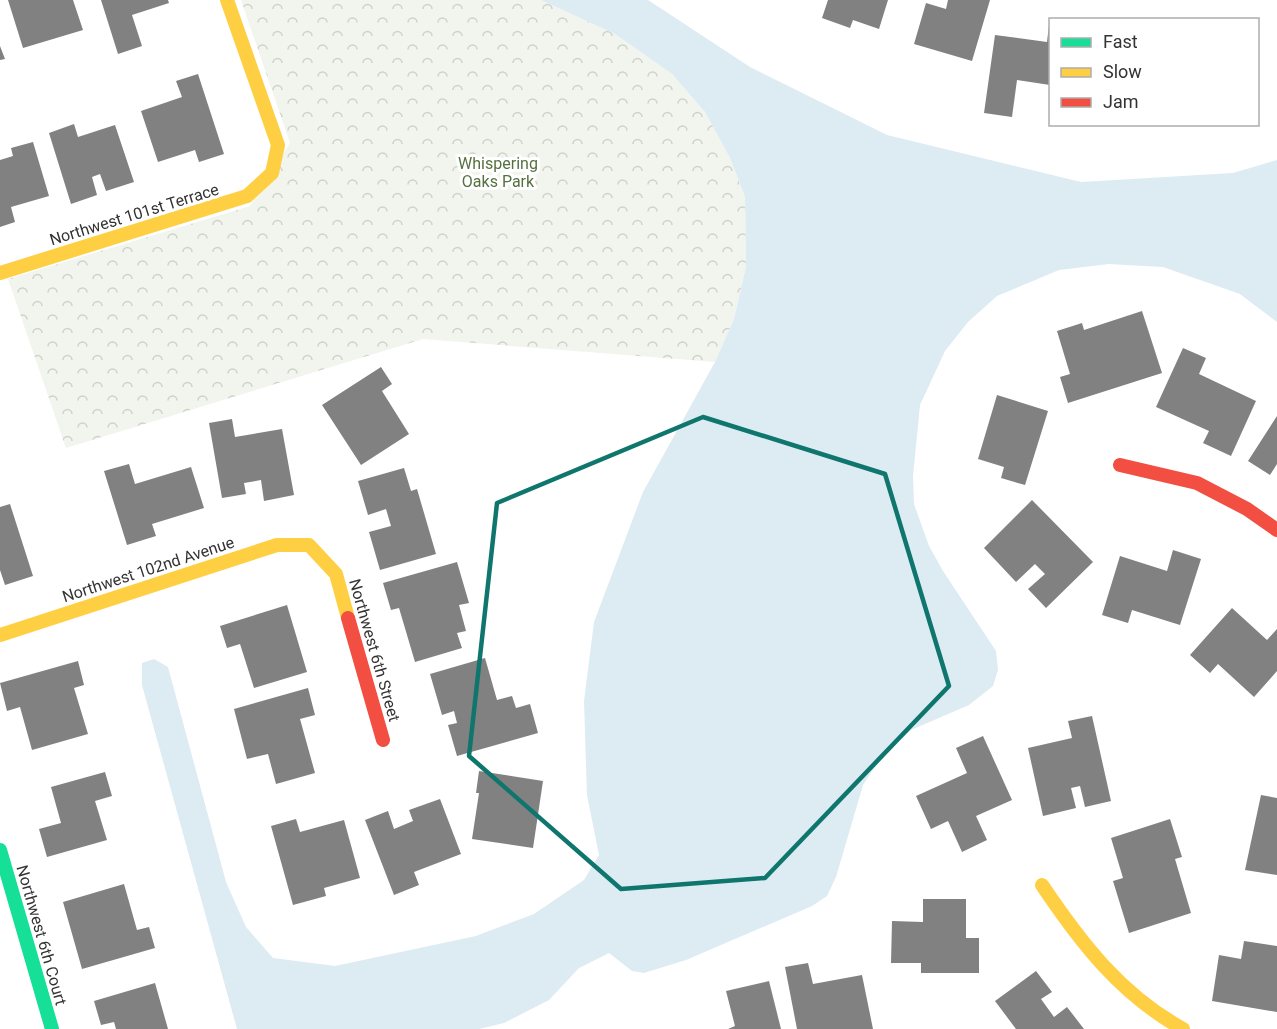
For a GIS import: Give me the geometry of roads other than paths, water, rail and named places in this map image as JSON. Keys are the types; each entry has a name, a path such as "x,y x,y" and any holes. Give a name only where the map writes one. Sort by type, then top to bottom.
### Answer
{"street":[{"name":"Northwest 101st Terrace","path":"0,273 247,196 272,174 278,145 227,0"},
{"path":"1120,465 1197,483 1247,509 1277,530"},
{"name":"Northwest 102nd Avenue","path":"0,635 277,545 309,545"},
{"name":"Northwest 6th Street","path":"309,545 336,574 383,740"},
{"name":"Northwest 6th Court","path":"0,850 52,1029"},
{"path":"1042,885 1078,938 1122,988 1169,1023 1183,1029"}],"park label":[{"name":"Whispering Oaks Park","path":"498,172"}]}
